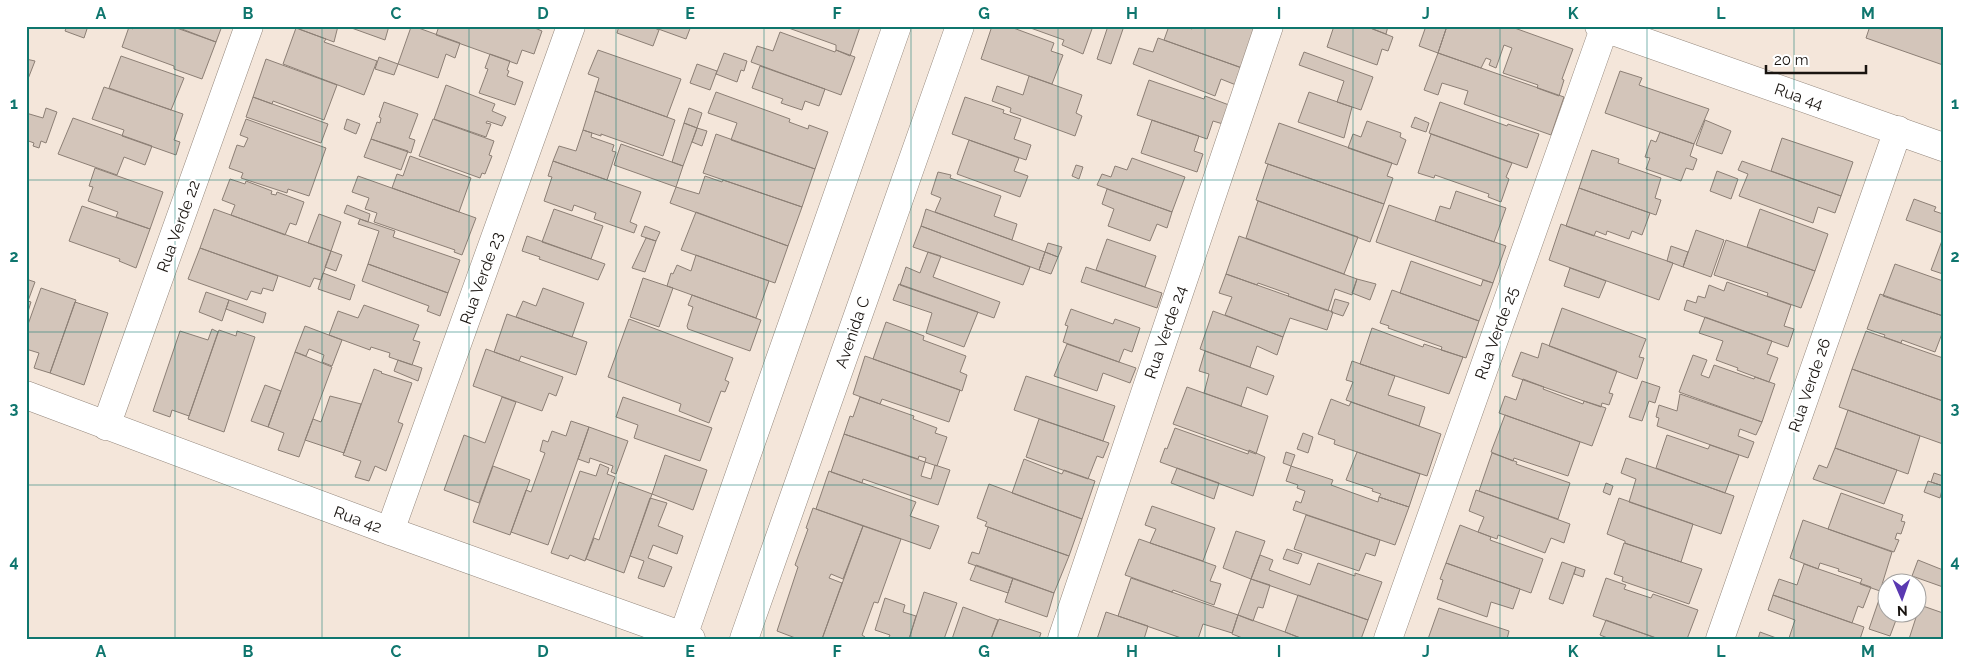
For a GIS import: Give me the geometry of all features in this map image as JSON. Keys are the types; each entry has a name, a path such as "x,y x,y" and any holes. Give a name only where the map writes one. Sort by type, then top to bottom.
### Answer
{"street":[{"name":"Rua Verde 22","path":"106,426 249,26"},
{"name":"Rua Verde 23","path":"390,531 571,26"},
{"path":"686,638 897,26"},
{"name":"Avenida C","path":"744,639 960,26"},
{"name":"Rua Verde 24","path":"1062,639 1269,26"},
{"name":"Rua 44","path":"1603,27 1943,147"},
{"name":"Rua Verde 25","path":"1388,639 1603,27"},
{"name":"Rua Verde 26","path":"1720,639 1898,130"},
{"name":"Rua 42","path":"26,395 390,531 686,638"}],"building":[{"path":"67,26 79,26 87,29 84,38 65,31"},
{"path":"133,26 171,26 216,42 202,79 174,69 174,66 122,47 129,27 133,29"},
{"path":"174,26 222,26 216,42"},
{"path":"299,26 338,26 334,42 299,29"},
{"path":"346,26 389,26 385,40"},
{"path":"413,26 460,43 455,58 446,54 438,78 398,64"},
{"path":"439,26 530,26 542,31 534,54 522,50 517,64 436,35"},
{"path":"619,26 650,26 659,30 653,46 617,33"},
{"path":"650,26 691,26 686,39"},
{"path":"783,26 860,27 850,56 836,50 836,45"},
{"path":"992,26 1008,26 1054,43 1051,51 1063,55 1052,84 981,59"},
{"path":"1025,26 1093,26 1083,54 1062,45 1064,40"},
{"path":"1108,26 1124,26 1111,64 1097,59"},
{"path":"1169,26 1183,26 1192,29 1193,26 1230,26 1235,28 1235,26 1244,26 1256,30 1242,68 1164,40"},
{"path":"1334,26 1365,26 1393,37 1388,51 1382,49 1377,65 1327,47"},
{"path":"1365,26 1388,26 1386,34"},
{"path":"1426,26 1447,26 1438,53 1419,46"},
{"path":"1447,26 1509,26 1573,49 1562,79 1564,80 1559,96 1537,88 1538,85 1503,73 1512,48 1504,45 1496,68 1489,65 1491,60 1486,58 1481,68 1438,53"},
{"path":"1870,26 1932,26 1943,30 1943,65 1866,38"},
{"path":"296,28 326,39 324,42 377,61 364,95 283,64"},
{"path":"780,32 835,52 836,50 855,57 841,95 751,62 757,46 773,51"},
{"path":"1158,38 1242,68 1236,85 1221,79 1215,96 1133,64 1139,48 1153,52"},
{"path":"598,50 681,79 667,117 595,91 599,78 588,74"},
{"path":"1304,52 1373,77 1361,110 1337,102 1344,81 1299,65"},
{"path":"724,53 747,61 744,71 741,70 737,82 716,74"},
{"path":"1438,53 1564,97 1551,135 1464,104 1468,91 1442,83 1438,95 1424,90"},
{"path":"490,54 510,61 507,76 523,82 515,105 479,93 488,69 485,68"},
{"path":"121,56 184,78 171,110 109,88"},
{"path":"379,57 398,64 394,75 375,69"},
{"path":"26,59 35,61 26,84"},
{"path":"266,59 337,85 324,120 273,101 272,104 253,97"},
{"path":"697,64 717,71 710,90 690,83"},
{"path":"760,66 825,89 819,106 805,101 802,110 781,103 783,99 752,88"},
{"path":"1620,71 1642,78 1639,85 1709,109 1694,144 1605,113"},
{"path":"1029,76 1082,95 1076,113 1082,116 1075,136 1010,112 1011,108 992,101 997,86 1023,95"},
{"path":"1149,80 1204,99 1205,96 1229,105 1223,124 1213,121 1207,139 1137,115"},
{"path":"446,85 495,104 492,111 506,117 502,126 487,121 486,123 491,124 486,137 434,119"},
{"path":"104,87 183,114 174,140 180,142 176,155 122,136 124,130 92,119"},
{"path":"595,91 675,120 663,156 601,134 601,136 583,130"},
{"path":"716,92 790,119 789,122 808,129 809,125 828,132 815,169 731,140 737,123 708,113"},
{"path":"1309,92 1352,107 1344,138 1298,122"},
{"path":"253,97 328,124 321,143 246,117"},
{"path":"965,97 1004,110 1003,113 1021,119 1014,139 1031,145 1026,160 952,134"},
{"path":"384,102 418,114 409,138 415,140 411,153 371,139 377,122 380,123 381,118 379,117"},
{"path":"1440,102 1507,126 1508,124 1539,134 1527,168 1429,133"},
{"path":"46,108 57,112 46,143 41,141 39,148 33,146 34,143 26,140 26,113 43,118"},
{"path":"689,108 702,113 697,128 684,123"},
{"path":"1415,117 1429,123 1426,132 1411,127"},
{"path":"73,118 152,146 145,165 124,157 117,175 58,154"},
{"path":"246,119 326,148 309,196 288,189 287,193 241,178 243,173 229,168 237,145 244,147 248,138 240,135"},
{"path":"347,119 360,124 356,134 344,129"},
{"path":"433,119 494,141 489,155 492,156 485,174 482,173 480,178 419,156"},
{"path":"1152,120 1199,136 1194,151 1203,154 1197,172 1141,153"},
{"path":"1705,120 1731,131 1722,154 1696,145"},
{"path":"1367,121 1401,133 1400,137 1406,140 1397,165 1348,148 1353,134 1361,137"},
{"path":"684,123 697,128 683,166 672,162"},
{"path":"1279,123 1392,163 1387,176 1393,178 1384,204 1265,163"},
{"path":"697,128 707,131 702,146 692,142"},
{"path":"583,130 592,133 591,137 614,145 612,151 616,152 607,180 553,161 559,146 576,151"},
{"path":"1660,132 1694,144 1690,156 1697,159 1693,170 1686,168 1681,181 1646,169 1650,158 1645,157 1651,140 1656,142"},
{"path":"716,134 815,169 802,207 703,173"},
{"path":"1431,134 1512,163 1506,177 1509,179 1501,202 1488,197 1489,194 1435,175 1434,178 1418,173"},
{"path":"1782,138 1853,162 1841,196 1771,171"},
{"path":"371,139 408,151 401,170 364,157"},
{"path":"969,140 1019,158 1014,171 1028,176 1020,197 957,174"},
{"path":"621,144 683,166 676,187 614,165"},
{"path":"1592,150 1619,159 1618,163 1661,178 1655,198 1661,200 1656,215 1579,188"},
{"path":"410,156 471,178 459,212 392,188 397,174 403,176"},
{"path":"1132,158 1185,177 1172,212 1097,185 1102,174 1111,177 1115,166 1127,170"},
{"path":"553,161 641,192 630,222 637,225 634,233 594,219 596,213 574,205 572,211 544,201 552,177 548,176"},
{"path":"1742,161 1841,196 1835,213 1818,207 1813,223 1739,196 1748,174 1738,170"},
{"path":"1268,164 1384,204 1370,242 1256,200"},
{"path":"1076,165 1083,167 1079,179 1072,176"},
{"path":"95,168 163,192 150,229 116,217 118,212 88,201 93,187 89,186"},
{"path":"1717,171 1738,179 1731,199 1710,191"},
{"path":"938,172 951,175 950,178 1001,196 994,216 1017,224 1012,240 935,212 941,198 931,194"},
{"path":"358,176 476,218 462,255 454,252 455,250 374,222 377,213 365,209 369,198 352,192"},
{"path":"705,176 722,182 723,180 802,207 788,246 670,203 676,187 699,194"},
{"path":"230,179 245,184 246,181 272,191 271,194 276,195 277,192 304,202 296,225 290,223 285,235 231,215 235,205 222,200"},
{"path":"1579,188 1650,213 1642,235 1632,231 1629,239 1607,231 1606,235 1596,231 1594,236 1566,226"},
{"path":"1107,189 1172,212 1167,228 1157,224 1150,241 1108,226 1114,209 1102,204"},
{"path":"1456,191 1506,208 1494,242 1435,221 1440,206 1450,209"},
{"path":"1914,199 1936,207 1934,211 1943,214 1943,233 1906,220"},
{"path":"1258,201 1358,237 1344,274 1246,238"},
{"path":"347,205 370,214 368,222 344,213"},
{"path":"1389,205 1506,246 1493,283 1376,242"},
{"path":"82,206 150,229 136,268 119,261 120,259 69,241"},
{"path":"214,209 331,251 321,280 314,278 310,287 200,248"},
{"path":"554,209 603,226 591,259 542,242"},
{"path":"926,209 1045,252 1039,270 921,226"},
{"path":"1760,209 1828,234 1815,271 1747,247"},
{"path":"696,212 788,246 775,283 681,250"},
{"path":"319,214 341,222 331,251 308,243"},
{"path":"360,219 395,231 393,237 460,260 448,293 368,264 379,231 358,224"},
{"path":"1561,224 1673,263 1659,300 1549,260"},
{"path":"645,226 660,232 656,241 641,236"},
{"path":"921,226 1030,267 1023,285 913,247"},
{"path":"1696,230 1724,240 1711,277 1683,267"},
{"path":"527,236 605,264 598,280 522,251"},
{"path":"1239,236 1357,279 1352,295 1335,289 1328,311 1288,296 1289,294 1226,274"},
{"path":"646,238 656,241 645,272 632,268"},
{"path":"1943,238 1943,274 1931,270"},
{"path":"1107,239 1156,256 1145,287 1096,270"},
{"path":"1726,240 1815,271 1801,308 1767,296 1768,293 1714,275"},
{"path":"1048,243 1062,247 1058,257 1045,252"},
{"path":"1671,246 1688,252 1683,267 1667,261"},
{"path":"200,248 278,276 273,291 263,288 261,294 251,291 247,300 188,279"},
{"path":"331,251 342,255 336,271 325,267"},
{"path":"928,252 941,256 933,277 1000,302 994,318 900,285 906,267 920,273"},
{"path":"1045,252 1058,257 1051,274 1039,270"},
{"path":"696,255 769,281 756,318 667,286 671,273 673,274 677,265 691,271"},
{"path":"1411,261 1481,286 1483,280 1493,283 1479,321 1400,293"},
{"path":"368,264 448,293 440,316 427,311 429,306 362,281"},
{"path":"1895,264 1943,281 1943,316 1883,296"},
{"path":"1086,267 1162,293 1157,308 1081,282"},
{"path":"1570,268 1606,281 1599,298 1564,286"},
{"path":"323,273 355,285 350,300 318,289"},
{"path":"1226,274 1333,312 1327,330 1290,318 1283,337 1225,315 1232,297 1219,293"},
{"path":"643,278 673,288 659,327 630,317"},
{"path":"26,279 35,282 28,301 31,302 26,318"},
{"path":"1357,279 1376,284 1370,300 1352,293"},
{"path":"1727,282 1791,305 1784,326 1794,329 1788,347 1684,310 1687,300 1696,303 1698,296 1705,298 1709,285 1724,291"},
{"path":"899,284 978,312 964,347 926,333 932,313 893,300"},
{"path":"41,288 76,300 50,373 34,368 39,353 26,349 26,330"},
{"path":"543,288 584,303 572,337 516,317 523,301 536,306"},
{"path":"1392,290 1479,321 1466,358 1441,350 1442,347 1388,328 1389,326 1380,323"},
{"path":"206,292 229,300 222,321 199,312"},
{"path":"1880,294 1943,316 1943,331 1935,352 1902,340 1901,343 1867,329"},
{"path":"692,295 761,320 750,351 688,329 687,326 693,307 688,305"},
{"path":"1335,299 1349,303 1343,316 1331,312"},
{"path":"229,300 266,313 263,323 226,309"},
{"path":"75,302 108,313 84,385 50,373"},
{"path":"364,305 419,325 413,340 420,342 412,365 389,357 390,353 371,347 370,350 329,335 338,311 358,318"},
{"path":"1562,308 1646,339 1639,357 1644,358 1637,379 1549,346"},
{"path":"1071,309 1113,324 1115,319 1140,328 1132,352 1124,349 1119,362 1063,342 1068,326 1065,325"},
{"path":"1213,311 1283,337 1277,355 1257,346 1250,367 1200,349"},
{"path":"507,314 587,342 576,375 521,356 519,361 494,352"},
{"path":"1705,317 1772,341 1767,354 1778,358 1769,382 1716,360 1723,341 1699,333"},
{"path":"629,319 733,358 725,380 729,382 725,392 721,391 709,423 679,411 681,404 608,377"},
{"path":"886,322 924,336 923,340 966,356 960,372 967,375 962,391 873,359"},
{"path":"305,326 342,340 332,366 322,362 324,355 309,349 306,356 295,352"},
{"path":"1372,328 1423,347 1424,344 1463,357 1449,394 1360,364"},
{"path":"212,329 218,332 189,416 172,410 170,417 153,411 180,331 208,340"},
{"path":"219,330 236,336 237,331 255,337 224,432 188,419"},
{"path":"1866,331 1943,358 1943,401 1852,369"},
{"path":"1542,343 1617,371 1609,393 1613,394 1609,405 1602,403 1601,407 1512,376 1521,352 1538,358"},
{"path":"1067,344 1136,368 1130,383 1103,373 1097,391 1054,376"},
{"path":"486,349 563,377 556,396 549,393 542,411 473,386"},
{"path":"1205,351 1274,376 1267,395 1247,387 1241,406 1204,393 1209,374 1199,371"},
{"path":"295,352 332,367 299,457 278,450 284,433 268,427"},
{"path":"1693,355 1707,360 1701,375 1709,378 1714,365 1775,384 1762,422 1679,392"},
{"path":"865,356 960,390 949,422 882,399 880,404 853,394"},
{"path":"398,360 422,368 418,381 394,371"},
{"path":"1352,361 1395,376 1388,395 1425,407 1419,426 1346,400 1353,382 1346,380"},
{"path":"374,369 412,383 398,422 403,424 386,471 375,466 369,481 355,477 361,461 343,455"},
{"path":"1852,369 1943,401 1943,444 1839,407"},
{"path":"1026,376 1115,406 1103,441 1014,410"},
{"path":"1523,379 1544,387 1543,389 1583,404 1584,401 1606,408 1592,446 1499,413 1505,396 1516,400"},
{"path":"1642,381 1660,387 1655,403 1649,401 1642,421 1629,417"},
{"path":"265,385 281,391 268,427 251,421"},
{"path":"1187,387 1268,416 1256,454 1173,424"},
{"path":"1680,394 1762,422 1756,435 1740,429 1738,436 1754,442 1748,458 1657,426 1659,418 1656,417 1659,405 1677,411"},
{"path":"330,396 361,404 344,453 305,440 313,419 321,422"},
{"path":"502,397 516,402 479,503 444,490 464,435 485,443"},
{"path":"623,397 712,428 700,461 634,438 638,425 616,417"},
{"path":"860,397 914,416 913,419 937,428 935,433 947,437 937,466 925,462 926,458 919,456 918,459 844,434 850,416 853,417"},
{"path":"1331,399 1349,406 1351,402 1441,434 1427,476 1334,444 1335,440 1318,434"},
{"path":"1848,410 1920,436 1908,474 1835,448"},
{"path":"1505,415 1580,442 1568,476 1514,458 1513,461 1491,452"},
{"path":"1039,419 1109,443 1103,458 1097,456 1088,479 1026,457"},
{"path":"571,421 589,427 548,545 511,532 526,490 531,492 545,453 540,451 543,440 548,442 552,431 566,436"},
{"path":"589,427 628,441 616,474 611,472 613,466 590,458 589,463 578,459"},
{"path":"1175,428 1248,454 1249,450 1265,457 1253,496 1160,462"},
{"path":"1303,433 1313,437 1308,453 1297,449"},
{"path":"844,434 925,462 921,476 931,479 935,465 950,470 938,505 863,479 862,483 831,472"},
{"path":"1667,435 1708,449 1710,445 1739,455 1725,493 1656,468"},
{"path":"1835,448 1897,470 1884,504 1813,479 1819,465 1827,468"},
{"path":"1286,452 1295,455 1291,466 1283,463"},
{"path":"1357,452 1420,474 1409,507 1379,497 1381,494 1372,491 1373,489 1346,480"},
{"path":"1492,453 1517,462 1516,464 1570,483 1558,519 1479,491"},
{"path":"665,455 707,470 693,510 652,494"},
{"path":"1626,458 1734,496 1721,534 1629,502 1636,479 1621,473"},
{"path":"1024,459 1062,474 1064,470 1095,481 1082,519 1012,493"},
{"path":"600,464 609,468 607,474 615,477 585,561 570,555 568,559 551,553 580,471 596,476"},
{"path":"493,466 530,480 510,535 473,522"},
{"path":"1291,466 1333,480 1331,485 1378,502 1379,497 1409,507 1395,545 1293,510 1296,501 1301,503 1305,491 1297,488 1298,485 1286,481"},
{"path":"1177,468 1219,483 1214,499 1171,483"},
{"path":"829,471 916,502 910,516 939,526 930,549 816,509"},
{"path":"1934,473 1943,476 1943,486 1931,482"},
{"path":"1928,481 1943,486 1940,498 1924,492"},
{"path":"619,482 652,494 624,573 586,559 594,538 599,540"},
{"path":"1606,483 1613,486 1610,495 1603,492"},
{"path":"989,484 1082,519 1069,556 985,526 987,522 977,518"},
{"path":"1476,490 1570,524 1564,543 1551,538 1545,553 1498,535 1497,539 1478,532 1484,517 1469,511"},
{"path":"1841,493 1903,515 1901,521 1905,522 1901,534 1897,533 1895,539 1899,540 1894,552 1828,529"},
{"path":"650,498 667,503 658,526 683,536 677,554 653,545 648,558 672,567 664,587 638,578 644,561 630,556"},
{"path":"1619,498 1693,524 1681,562 1625,543 1625,541 1607,534"},
{"path":"1152,506 1215,528 1203,561 1150,543 1156,529 1145,525"},
{"path":"813,508 863,526 843,579 831,574 829,578 842,583 822,639 798,639 777,631 798,567 795,565 808,529 806,528"},
{"path":"1306,515 1380,540 1375,556 1366,553 1359,571 1294,549"},
{"path":"1803,520 1892,552 1886,572 1876,572 1876,590 1860,584 1862,579 1838,571 1839,569 1820,563 1818,569 1790,558"},
{"path":"1460,525 1491,537 1490,540 1543,559 1531,593 1446,563"},
{"path":"863,526 901,539 878,603 874,602 862,635 865,639 822,639"},
{"path":"988,527 1069,556 1054,593 968,563 972,552 979,554"},
{"path":"1236,531 1265,541 1251,579 1223,568"},
{"path":"1139,539 1216,566 1210,581 1221,584 1214,605 1125,575"},
{"path":"1624,543 1702,569 1689,604 1622,581 1623,577 1614,574"},
{"path":"1287,549 1302,554 1298,564 1283,559"},
{"path":"1260,555 1273,560 1269,570 1310,585 1318,563 1355,576 1355,573 1382,582 1368,620 1251,579"},
{"path":"1918,560 1943,570 1943,587 1926,581 1926,572 1914,572"},
{"path":"1562,562 1576,567 1563,604 1549,599"},
{"path":"1446,563 1520,589 1513,609 1491,602 1487,617 1437,599 1443,580 1440,579"},
{"path":"1804,564 1871,587 1863,608 1858,606 1852,623 1773,595 1779,579 1797,585"},
{"path":"976,565 1013,578 1008,593 970,580"},
{"path":"1576,567 1585,570 1583,577 1574,574"},
{"path":"1013,578 1054,593 1047,617 1005,602"},
{"path":"1131,578 1238,615 1232,633 1203,624 1198,639 1184,639 1118,616"},
{"path":"1606,578 1626,585 1624,589 1651,598 1653,594 1698,610 1687,639 1659,639 1593,616"},
{"path":"1251,579 1270,585 1263,608 1258,607 1253,621 1238,615"},
{"path":"924,592 957,603 944,639 909,639"},
{"path":"1298,595 1368,620 1361,639 1303,639 1285,632"},
{"path":"1773,595 1864,627 1860,639 1789,638 1795,620 1768,610"},
{"path":"885,598 905,605 903,612 916,616 909,639 888,639 890,635 875,630"},
{"path":"963,607 998,620 991,639 952,639"},
{"path":"1926,607 1943,613 1943,639 1909,639 1914,622 1926,622"},
{"path":"1439,608 1509,631 1507,639 1428,639"},
{"path":"1876,609 1876,622 1895,622 1890,636 1869,629"},
{"path":"1106,612 1148,626 1144,639 1097,639"},
{"path":"1238,615 1303,639 1245,639 1232,634"},
{"path":"999,619 1041,633 1039,639 991,639"},
{"path":"1606,620 1659,639 1610,639 1600,635"},
{"path":"1760,632 1779,639 1758,639"}]}
